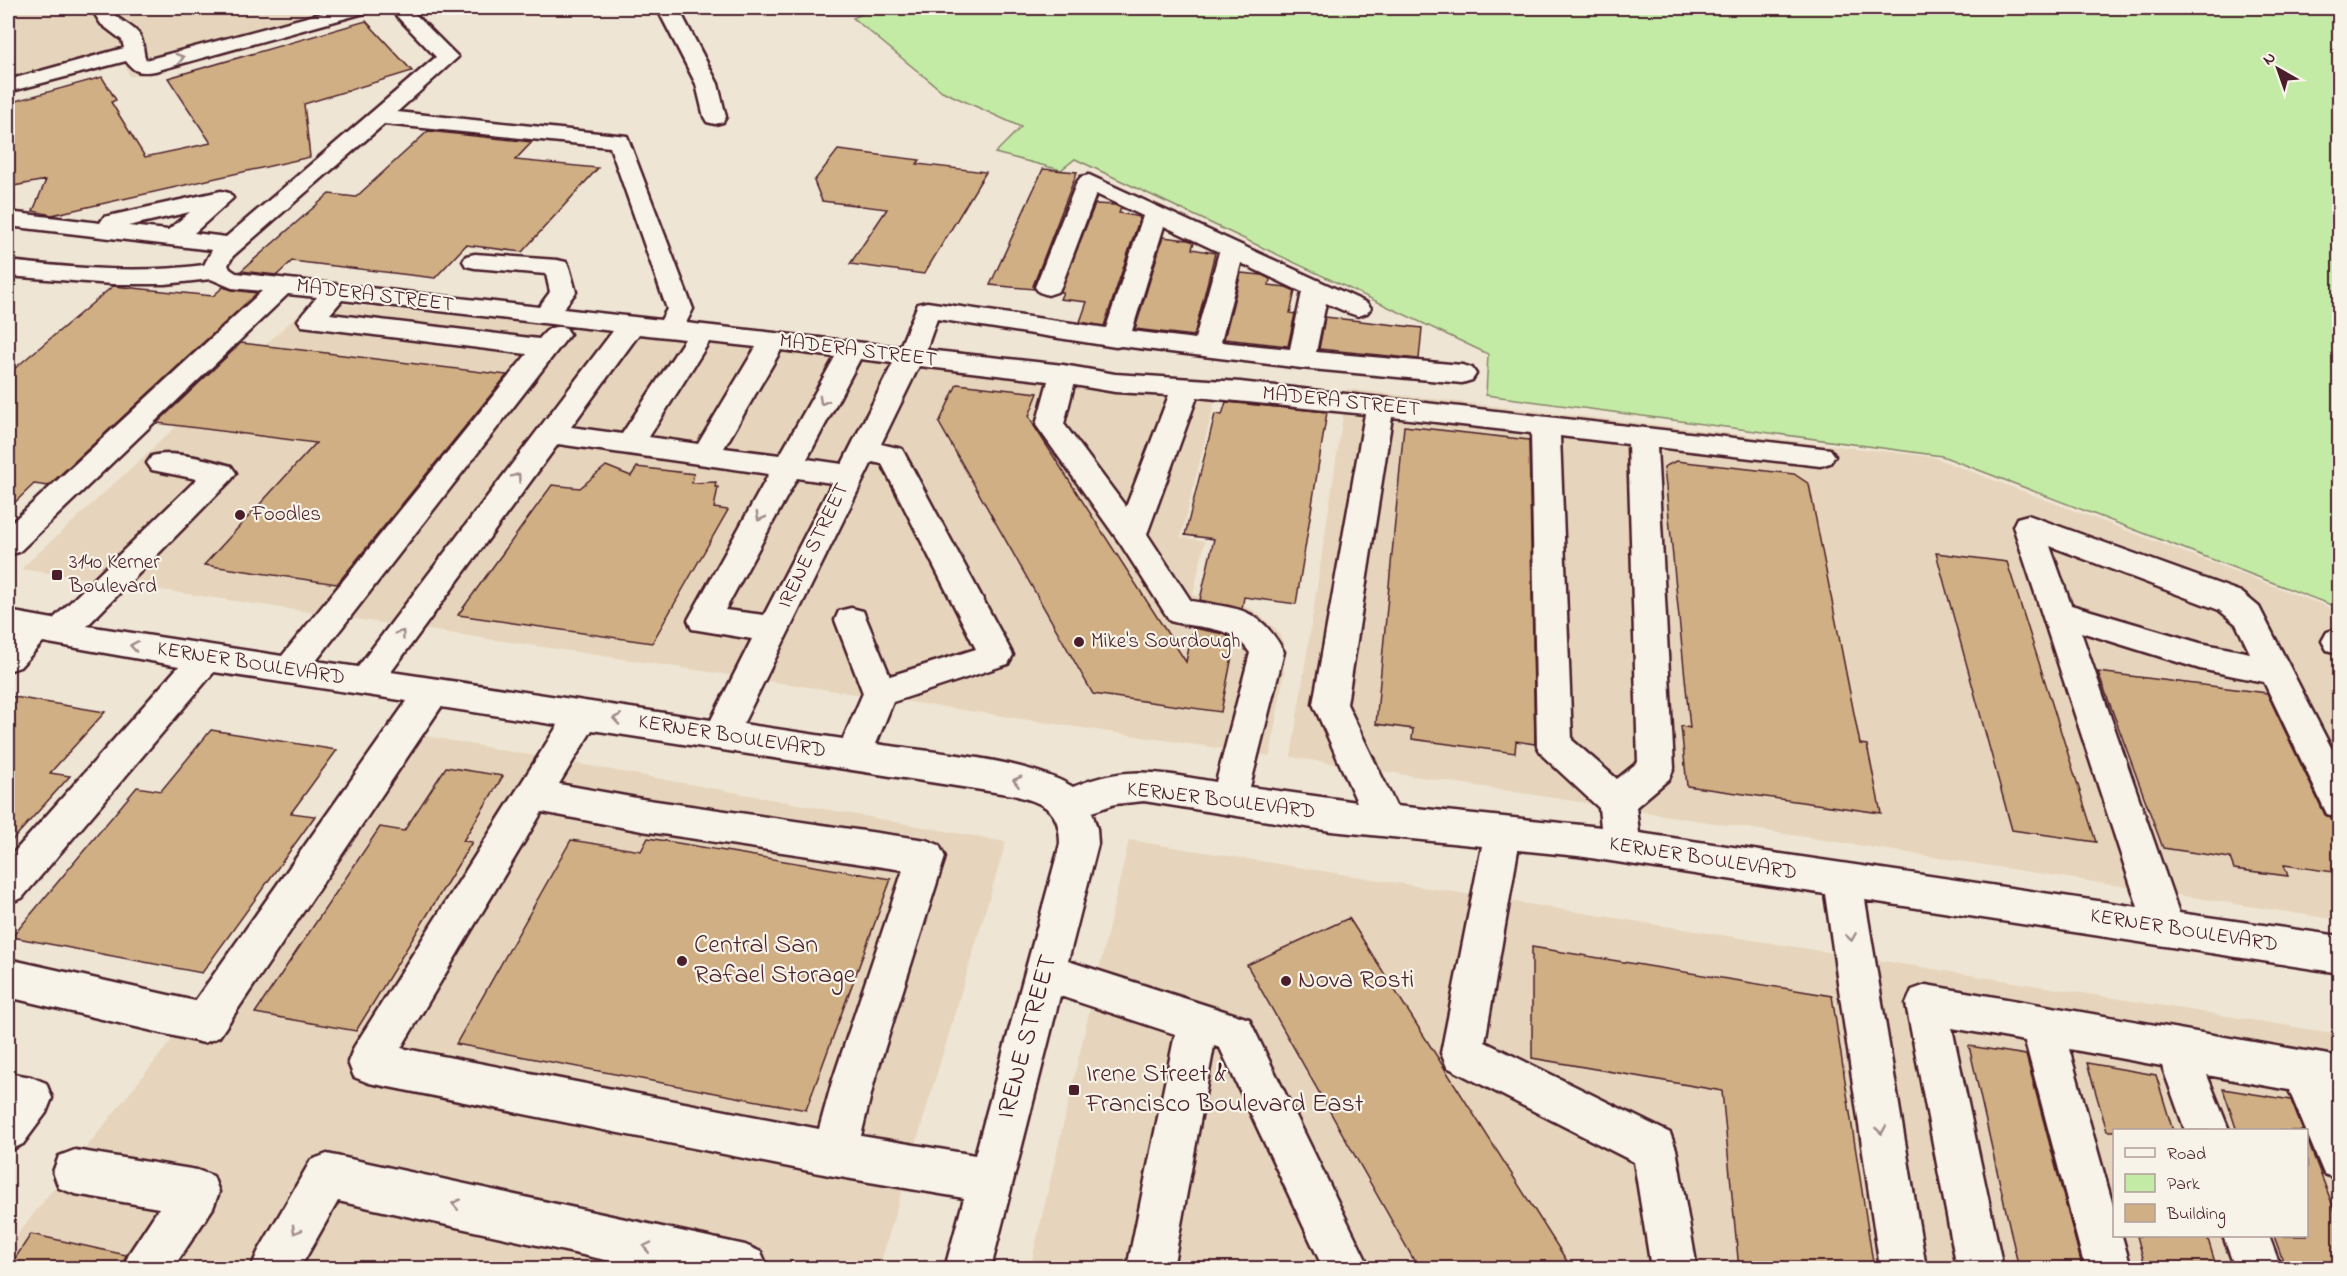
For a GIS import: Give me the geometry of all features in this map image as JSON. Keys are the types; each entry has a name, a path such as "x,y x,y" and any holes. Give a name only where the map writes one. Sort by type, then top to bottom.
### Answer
{"street":[{"path":"100,8 111,23 124,29 134,44 134,58 141,67 361,8"},
{"path":"8,269 77,276 194,275 217,271 218,259 231,245 448,57 398,8"},
{"path":"666,8 673,17 707,84 715,117"},
{"path":"8,86 134,51"},
{"path":"379,117 619,141 681,309 670,330"},
{"path":"1048,287 1089,182 1358,308"},
{"path":"87,228 221,198 174,238"},
{"path":"1156,213 1116,339 1462,375"},
{"path":"8,219 231,245"},
{"path":"1206,349 1232,249"},
{"path":"290,669 546,348 558,318 563,292 557,267 475,261"},
{"name":"MADERA STREET","path":"217,271 222,277 232,280 1064,374 1115,383 1240,391 1820,456"},
{"path":"8,544 283,285"},
{"path":"1301,360 1316,288"},
{"path":"335,291 311,320 546,348"},
{"path":"395,330 423,302"},
{"name":"IRENE STREET","path":"720,736 910,357 927,310 1116,339"},
{"path":"366,681 631,326"},
{"path":"631,443 702,333"},
{"path":"706,454 772,341"},
{"path":"772,630 704,620 852,350"},
{"path":"1064,374 1050,425 1131,535 1181,612 1235,621 1254,632 1267,652 1229,800"},
{"path":"1131,535 1186,388"},
{"path":"1380,406 1330,704 1385,822"},
{"path":"1545,425 1555,746 1617,801 1622,846"},
{"path":"549,433 787,465 855,463 892,456 996,655 880,693"},
{"path":"1617,801 1656,768 1642,436"},
{"path":"8,657 34,629 220,473 162,463"},
{"path":"2165,928 2028,526 2230,601 2248,616 2340,803"},
{"path":"2058,614 2200,656 2276,671"},
{"path":"851,620 880,693 854,756"},
{"name":"KERNER BOULEVARD","path":"34,629 1014,780 1054,794 1070,806 1095,792 1118,787 1144,786 1385,822 1503,832 1622,846 2340,955"},
{"path":"8,886 207,657"},
{"path":"8,978 204,1023 433,691"},
{"path":"583,714 369,1062 834,1154 991,1180"},
{"path":"534,795 642,815 926,857 854,1082 834,1154"},
{"name":"IRENE STREET","path":"968,1269 1079,844 1077,820 1070,806"},
{"path":"1503,832 1462,1053 1654,1149 1674,1269"},
{"path":"1842,879 1903,1269"},
{"path":"1045,972 1234,1032 1347,1269"},
{"path":"1980,1269 1926,1004 2321,1075 2340,1158"},
{"path":"1150,1269 1198,1021"},
{"path":"2041,1024 2108,1269"},
{"path":"2176,1049 2206,1129"},
{"path":"8,1094 31,1098 8,1129"},
{"path":"75,1172 197,1192 146,1269"},
{"path":"274,1269 327,1176 745,1269"},
{"path":"2246,1237 2258,1269"}],"shaded area":[{"path":"8,8 381,8 130,77 118,49 8,79"},
{"path":"313,301 1216,396 1181,537 1205,541 1193,595 1224,600 1253,610 1277,630 1284,644 1284,674 1270,756 21,569"},
{"path":"1347,389 1933,457 2339,611 2339,920 1291,757"},
{"path":"415,734 1006,842 879,1268 8,1268 8,1246"},
{"path":"1129,840 2339,1034 2339,1268 1030,1268"}],"green space":[{"path":"876,8 2339,8 2339,608 1942,456 1486,395 1488,354 1075,159 1061,170 995,153 1021,127 942,91 853,18"}],"building":[{"path":"366,21 412,71 304,104 310,157 52,215 33,211 46,180 8,187 8,103 102,77 116,100 111,102 145,157 211,143 168,78"},
{"path":"428,131 532,142 515,160 598,168 522,252 466,245 435,278 292,261 277,275 241,271 329,194 356,197"},
{"path":"838,150 920,160 917,164 986,172 924,274 850,264 887,209 822,201 814,181"},
{"path":"1043,169 1077,172 1033,286 1034,289 990,285"},
{"path":"1095,204 1115,205 1121,208 1119,213 1140,217 1104,326 1080,322 1087,302 1060,299 1063,292 1060,292"},
{"path":"1163,237 1188,240 1194,242 1192,249 1215,253 1194,336 1135,329"},
{"path":"1241,273 1262,275 1270,279 1269,285 1286,287 1295,291 1290,313 1295,314 1288,346 1224,339"},
{"path":"113,286 213,296 223,287 257,293 48,486 34,484 8,509 8,374"},
{"path":"1325,317 1422,328 1419,359 1319,349"},
{"path":"241,343 507,375 337,584 204,565 316,443 157,423"},
{"path":"957,384 1038,393 1029,416 1034,426 1186,662 1193,628 1224,634 1235,641 1221,712 1093,694 939,423"},
{"path":"1226,402 1327,412 1296,604 1244,597 1242,609 1200,600 1214,539 1185,535 1215,414 1222,415"},
{"path":"1404,426 1529,440 1535,744 1516,741 1515,753 1412,739 1413,729 1376,724"},
{"path":"1676,461 1794,474 1809,484 1860,744 1867,745 1881,813 1687,786 1681,726 1690,728 1664,467"},
{"path":"606,466 631,476 637,467 694,474 692,483 716,482 715,487 718,487 714,508 728,510 652,643 458,615 552,485 580,488"},
{"path":"1936,553 2007,562 2096,842 2012,830"},
{"path":"2098,672 2267,693 2325,815 2330,817 2340,838 2340,873 2284,865 2288,876 2234,869 2230,858 2163,848"},
{"path":"8,696 105,712 50,773 70,776 8,845"},
{"path":"211,730 337,750 291,813 315,816 202,973 12,937 137,787 161,791"},
{"path":"446,767 503,776 463,841 472,842 356,1031 255,1013 380,827 404,831"},
{"name":"Central San Rafael Storage","path":"648,838 891,879 806,1110 456,1044 571,840 641,851"},
{"path":"1349,918 1572,1269 1419,1269 1247,965"},
{"path":"1532,947 1832,996 1874,1269 1739,1269 1722,1091 1532,1058"},
{"path":"1969,1046 2026,1055 2083,1269 2019,1269"},
{"path":"2087,1063 2156,1075 2172,1129 2113,1129 2113,1131 2107,1131"},
{"path":"2223,1089 2291,1100 2302,1129 2236,1129"},
{"path":"2309,1144 2340,1224 2340,1269 2286,1269 2274,1237 2308,1237"},
{"path":"31,1234 126,1255 121,1269 8,1269"},
{"path":"2137,1237 2207,1237 2217,1269 2146,1269"}],"place":[{"name":"Foodles","path":"240,515"},
{"name":"3140 Kerner Boulevard","path":"57,575"},
{"name":"Mike's Sourdough","path":"1079,642"},
{"name":"Central San Rafael Storage","path":"682,961"},
{"name":"Nova Rosti","path":"1286,981"},
{"name":"Irene Street & Francisco Boulevard East","path":"1074,1090"}]}
